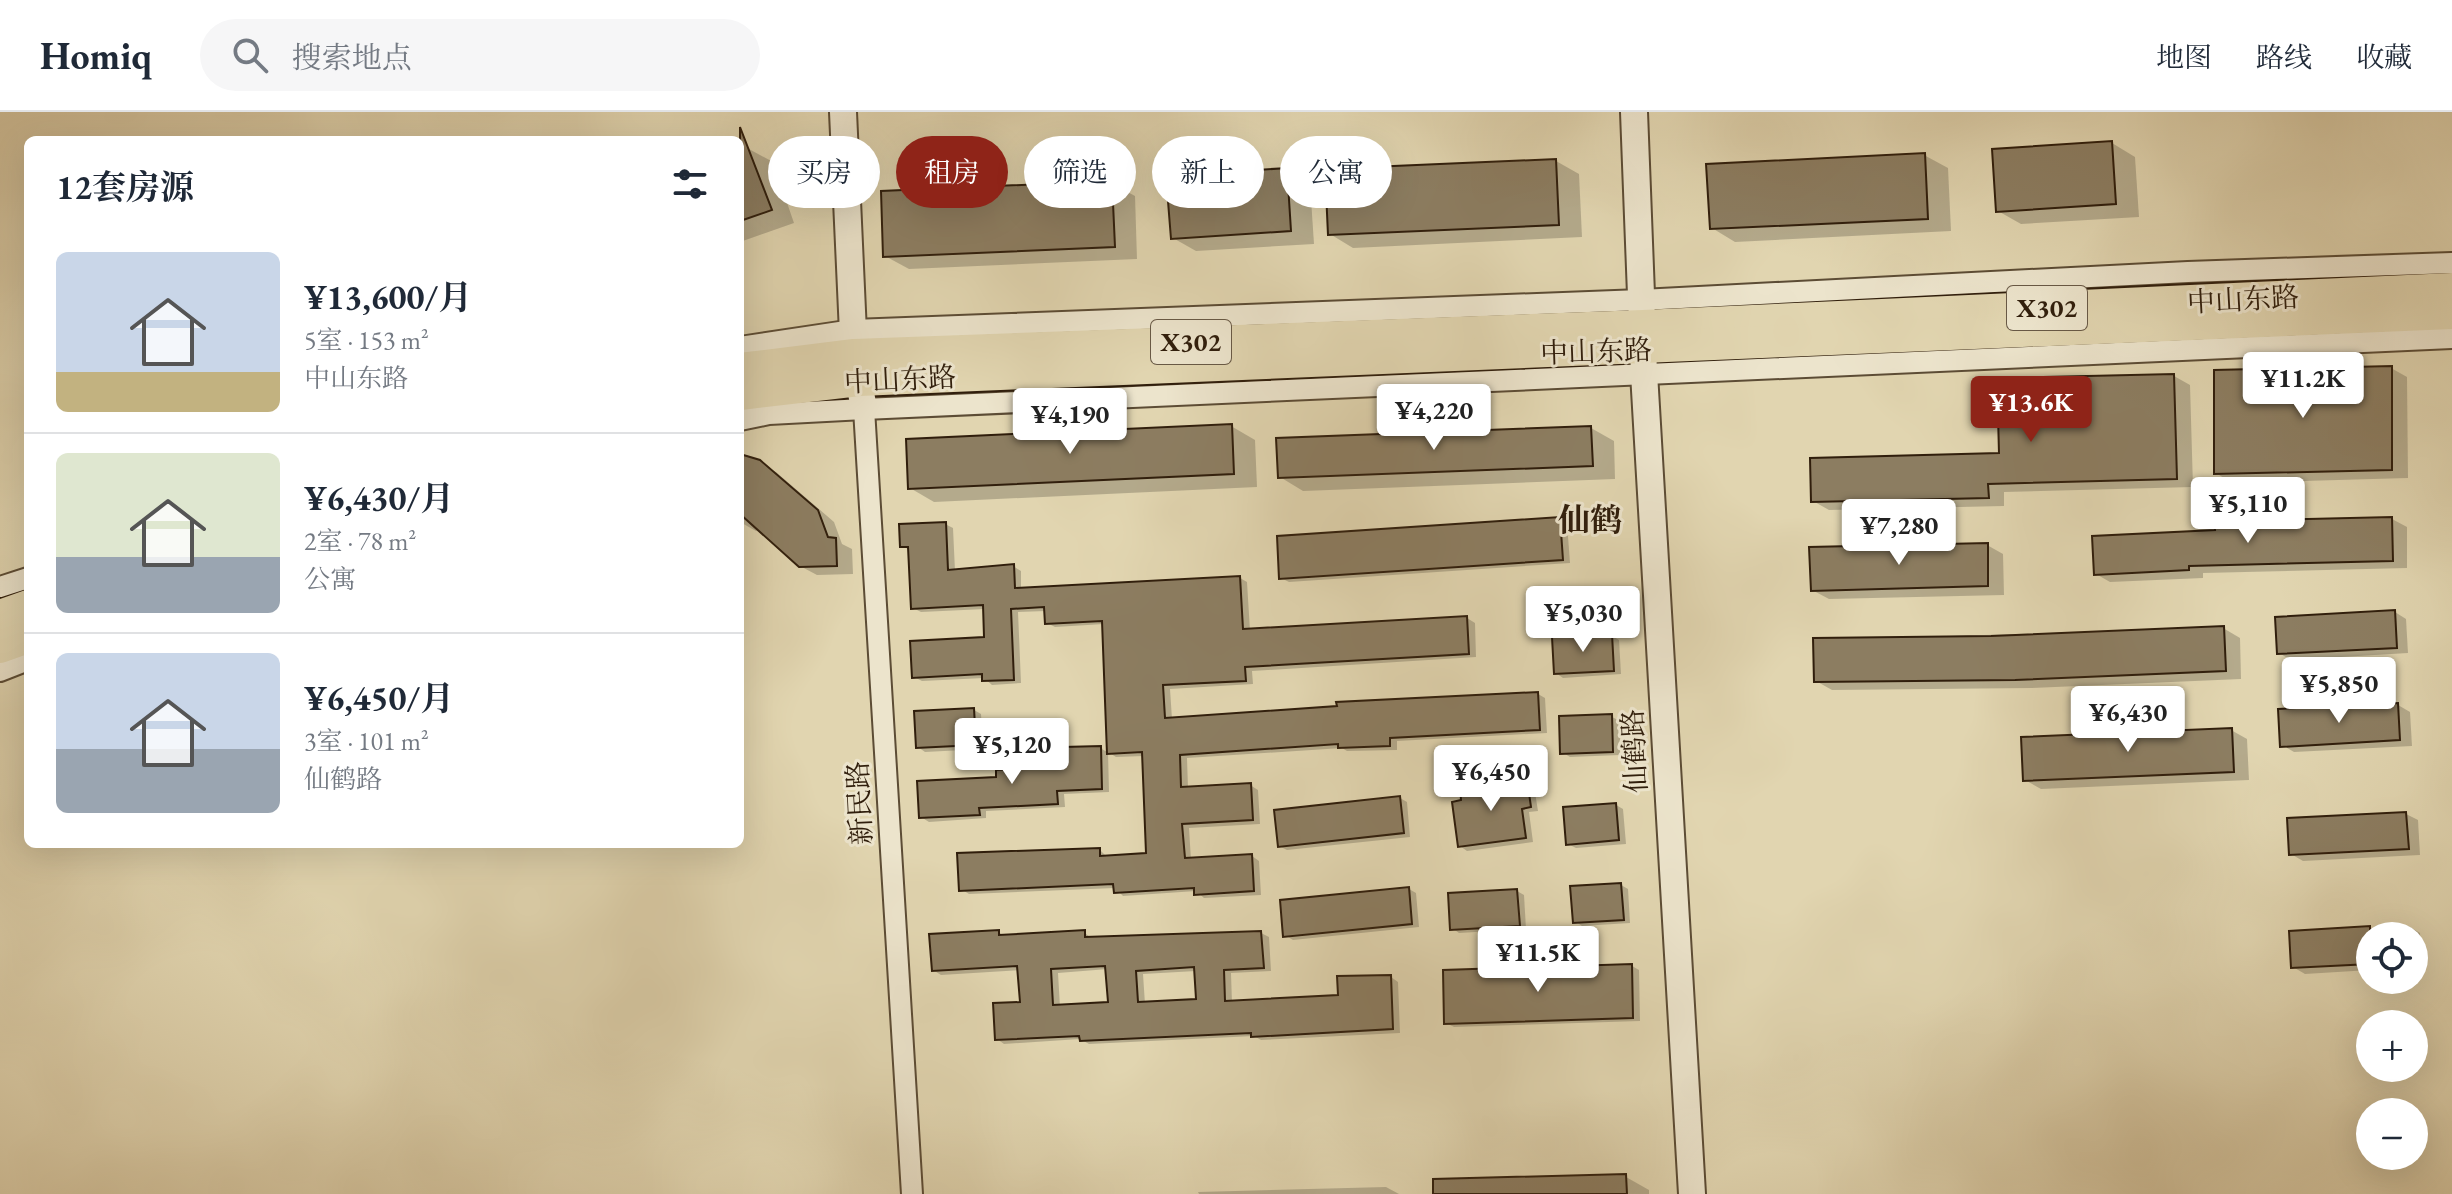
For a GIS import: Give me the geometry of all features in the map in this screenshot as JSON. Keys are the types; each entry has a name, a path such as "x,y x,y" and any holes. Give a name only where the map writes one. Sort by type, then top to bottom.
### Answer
{"main road":[{"name":"中山东路","path":"1643,337 2452,289"},
{"name":"中山东路","path":"744,369 857,368 1643,337 2452,313"},
{"name":"中山东路","path":"744,393 857,368"},
{"path":"0,616 24,607"},
{"path":"0,647 24,638"}],"street":[{"path":"843,112 857,368"},
{"name":"仙鹤路","path":"1634,112 1643,337 1692,1194"},
{"path":"1643,337 2452,263"},
{"path":"744,348 857,368 1643,337 2452,338"},
{"path":"744,419 769,414 857,368"},
{"name":"新民路","path":"857,368 912,1194"},
{"path":"0,587 24,579"},
{"path":"0,671 24,662"}],"building":[{"path":"744,137 768,200 768,208 771,208 744,220"},
{"path":"2112,141 2116,204 1996,212 1992,149"},
{"path":"1925,153 1928,219 1710,229 1706,164"},
{"path":"1556,159 1559,225 1328,235 1327,208 1392,208 1392,166"},
{"path":"1280,168 1280,208 1290,208 1291,231 1171,239 1169,208 1264,208 1264,170"},
{"path":"1024,185 1024,208 1113,208 1115,247 883,257 881,191 896,190 896,208 1008,208 1008,186"},
{"path":"2392,366 2392,470 2214,474 2214,370"},
{"path":"2174,374 2177,479 1988,484 1989,498 1811,502 1810,458 1999,453 1997,378"},
{"path":"1232,424 1234,474 908,489 906,439"},
{"path":"1591,426 1593,466 1278,478 1276,438"},
{"path":"744,455 760,460 818,510 828,537 836,538 837,566 799,567 744,518"},
{"path":"1560,517 1563,560 1279,579 1277,536"},
{"path":"2392,517 2393,561 2189,566 2189,570 2094,575 2092,536 2215,530 2214,521"},
{"path":"946,522 948,570 1014,564 1015,588 1240,576 1243,629 1467,616 1469,654 1245,667 1246,681 1163,685 1165,718 1337,706 1336,702 1538,692 1540,730 1390,738 1390,746 1338,748 1338,744 1180,755 1181,787 1251,783 1253,820 1182,824 1185,858 1252,854 1254,891 1194,895 1194,888 1114,893 1113,884 959,891 957,853 1100,848 1100,856 1146,853 1142,752 1107,754 1102,621 1045,624 1044,607 1011,609 1014,680 982,681 982,674 912,678 910,641 984,637 983,605 911,609 908,547 900,547 899,524"},
{"path":"1988,543 1988,586 1811,591 1809,547"},
{"path":"2395,610 2397,648 2277,654 2275,617"},
{"path":"2224,626 2226,671 2015,680 1814,682 1813,638 1991,636"},
{"path":"1612,634 1614,671 1554,674 1552,637"},
{"path":"2398,703 2400,740 2280,747 2278,709"},
{"path":"974,708 976,745 916,748 914,711"},
{"path":"1612,714 1613,752 1560,754 1559,716"},
{"path":"2232,728 2234,772 2023,781 2021,737"},
{"path":"1101,746 1102,789 1057,791 1058,804 979,808 980,815 919,818 917,781 996,777 996,770 1064,766 1063,747"},
{"path":"1527,779 1531,807 1522,809 1526,838 1458,847 1452,802 1461,800 1460,788"},
{"path":"1400,796 1404,833 1278,847 1274,810"},
{"path":"1616,803 1619,840 1566,845 1563,807"},
{"path":"2406,812 2409,849 2289,855 2287,818"},
{"path":"1621,883 1624,920 1573,923 1570,886"},
{"path":"1409,887 1412,924 1283,937 1280,900"},
{"path":"1517,889 1520,926 1450,930 1448,893"},
{"path":"2356,927 2356,965 2291,968 2289,931"},
{"path":"999,930 999,935 1085,930 1085,937 1261,931 1264,968 1224,970 1225,1001 1338,995 1337,976 1391,975 1393,1029 1251,1037 1251,1033 1080,1041 1079,1036 995,1040 993,1003 1020,1002 1017,966 932,971 929,934","holes":["1105,966 1108,1002 1053,1005 1051,969","1194,967 1196,999 1138,1002 1136,971"]},
{"path":"1632,964 1633,1018 1444,1024 1443,970"},
{"path":"1626,1174 1627,1194 1433,1194 1433,1179"}],"district":[{"name":"仙鹤","path":"1590,520"}]}
